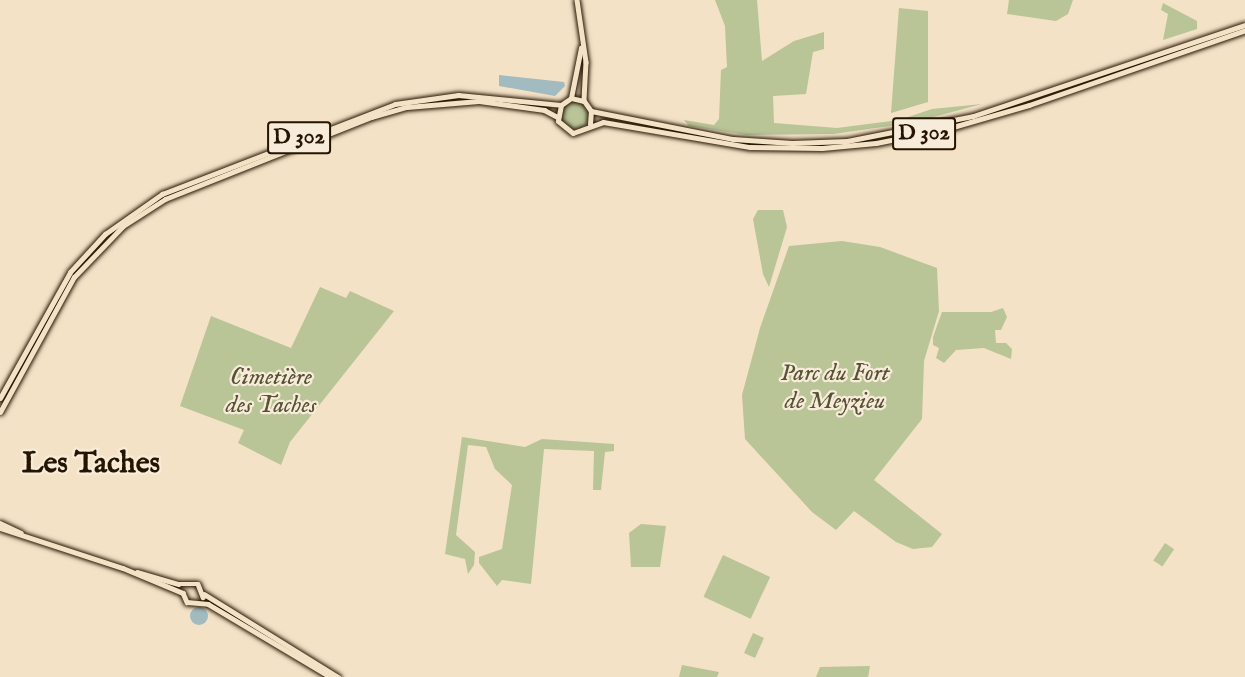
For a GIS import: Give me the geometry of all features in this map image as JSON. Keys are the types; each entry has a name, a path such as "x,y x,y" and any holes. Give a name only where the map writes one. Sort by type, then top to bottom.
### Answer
{"highway":[{"name":"D 302","path":"591,111 733,139 792,143 847,141 973,116 1245,25"},
{"name":"D 302","path":"590,124 603,122 750,147 822,148 876,143 945,129 1029,105 1245,30"},
{"name":"D 302","path":"0,398 70,272 112,228 162,194 395,104 458,96 561,105"},
{"path":"571,98 584,101 591,111 590,124 573,133 563,128 557,117 561,105 571,98"},
{"name":"D 302","path":"0,412 74,277 123,226 165,200 371,117 407,107 479,101 544,110 557,117"}],"main road":[{"path":"577,0 586,62 584,101"},
{"path":"571,98 582,62 580,24"},
{"path":"0,523 23,535"},
{"path":"0,528 123,568 187,585 198,584 204,594 338,677"},
{"path":"123,568 183,593 190,603 200,602 263,634 331,677"},
{"path":"183,593 187,585"},
{"path":"200,602 204,594"}],"green space":[{"path":"715,0 757,0 762,61 794,41 824,32 824,49 813,52 806,94 773,96 774,123 837,128 899,120 932,109 982,104 911,123 833,134 747,135 689,126 684,120 714,125 719,119 721,70 727,67 725,26"},
{"path":"1009,0 1073,0 1068,14 1056,21 1007,14"},
{"path":"1163,3 1197,21 1197,29 1163,40 1168,14 1161,10"},
{"path":"899,8 928,11 928,102 891,113"},
{"path":"575,101 585,105 589,115 585,125 575,129 565,125 561,115 565,105"},
{"path":"758,210 783,210 787,227 769,287 763,274 753,219"},
{"name":"Parc du Fort de Meyzieu","path":"842,241 880,247 937,268 939,311 924,361 922,419 874,480 942,534 932,547 913,549 896,542 854,511 836,530 812,512 745,439 742,395 760,328 789,246"},
{"name":"Cimetière des Taches","path":"320,287 346,298 350,291 394,311 290,442 281,465 238,443 244,430 180,406 211,316 291,348"},
{"path":"1003,308 1007,317 1001,330 995,330 996,343 1006,343 1012,349 1011,359 984,348 956,350 944,363 936,358 939,348 933,345 933,337 942,312 991,312"},
{"path":"462,437 525,447 542,439 614,444 614,451 605,452 601,490 593,490 594,451 544,449 531,584 502,580 497,586 479,563 479,557 502,549 512,485 495,469 486,447 468,445 456,535 475,552 474,565 468,574 465,559 445,554"},
{"path":"641,524 666,526 660,567 631,567 629,533"},
{"path":"1165,543 1174,549 1162,567 1153,560"},
{"path":"723,555 770,577 751,619 704,597"},
{"path":"753,633 764,638 755,658 744,653"},
{"path":"682,665 719,672 717,677 679,677"},
{"path":"870,666 868,677 816,677 820,667"}],"water":[{"path":"499,75 564,82 565,86 555,96 499,86"},
{"path":"195,607 203,607 208,612 206,623 195,625 190,620 190,612"}],"district":[{"name":"Les Taches","path":"91,464"}]}
